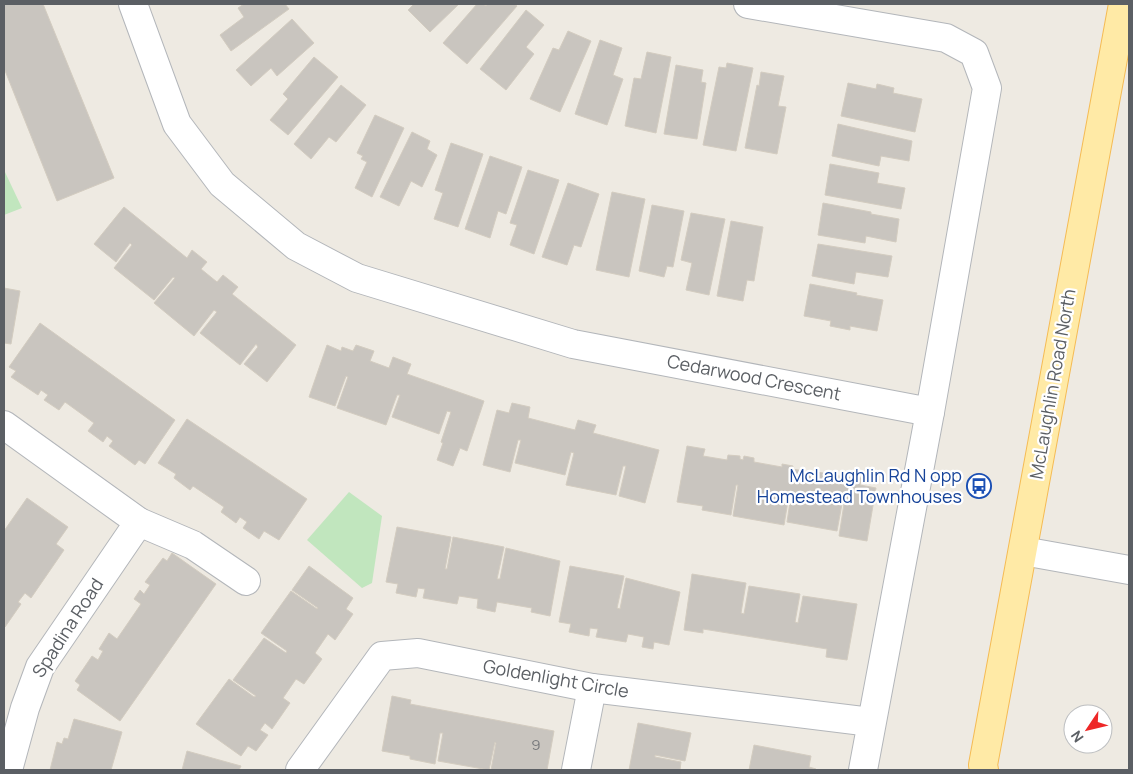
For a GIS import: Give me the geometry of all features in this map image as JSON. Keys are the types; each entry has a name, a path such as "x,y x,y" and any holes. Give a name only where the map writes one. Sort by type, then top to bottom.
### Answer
{"main road":[{"name":"McLaughlin Road North","path":"982,768 1123,4"}],"street":[{"name":"Cedarwood Crescent","path":"133,4 177,124 222,184 296,246 357,278 572,344 930,412"},
{"path":"748,4 946,38 974,53 987,88 930,412 863,770"},
{"path":"4,425 139,522 193,545 246,582"},
{"name":"Spadina Road","path":"8,770 34,680 44,659 139,522"},
{"path":"1023,551 1129,570"},
{"name":"Goldenlight Circle","path":"300,770 382,656 418,653 592,688 871,722"},
{"path":"576,770 592,688"}],"green space":[{"path":"4,170 22,208 4,215"},
{"path":"349,492 382,516 372,583 362,588 307,540"}],"building":[{"path":"4,4 43,4 114,178 57,201 4,68"},
{"path":"244,4 285,4 289,9 231,51 220,35 244,17 238,8"},
{"path":"414,4 459,4 430,32 408,10"},
{"path":"477,4 486,6 488,4 514,4 517,6 467,64 443,43"},
{"path":"526,10 544,25 526,47 534,54 506,90 480,69"},
{"path":"292,19 314,43 277,76 271,68 251,86 236,70"},
{"path":"568,31 591,41 560,112 530,99 553,48 559,50"},
{"path":"600,40 622,48 613,75 623,79 607,125 575,114"},
{"path":"647,52 671,57 656,133 625,126 634,78 641,79"},
{"path":"314,57 338,77 288,135 270,120 288,99 283,94"},
{"path":"727,63 753,68 736,151 703,145 719,67 726,68"},
{"path":"676,65 703,70 701,82 706,83 697,139 664,134"},
{"path":"761,72 784,76 778,106 786,107 777,154 745,148"},
{"path":"848,83 876,89 877,84 894,88 893,93 922,99 915,132 841,116"},
{"path":"341,85 366,105 336,142 329,137 311,159 294,144"},
{"path":"375,115 404,128 372,197 355,188 367,162 361,159 363,156 357,153"},
{"path":"838,124 912,141 909,161 881,156 879,166 832,156"},
{"path":"412,132 430,141 427,149 437,155 422,187 411,181 399,206 380,197"},
{"path":"451,143 483,154 458,227 434,219 443,193 435,190"},
{"path":"490,156 522,167 506,214 498,211 490,238 465,229"},
{"path":"830,164 879,173 877,183 905,188 901,209 825,195"},
{"path":"528,170 559,180 534,254 510,245 517,225 510,223"},
{"path":"568,183 599,194 581,247 574,245 567,265 542,257"},
{"path":"612,192 645,199 629,277 596,270"},
{"path":"823,203 899,219 896,242 866,236 865,243 818,235"},
{"path":"652,205 684,211 673,267 667,266 664,277 639,271"},
{"path":"124,207 187,258 192,250 207,262 201,269 217,282 223,275 238,287 232,294 296,345 267,382 244,364 258,347 256,344 240,365 200,333 217,312 214,310 194,336 154,303 175,278 173,277 154,300 114,268 132,245 130,243 116,262 94,244"},
{"path":"691,213 725,219 709,295 686,290 692,263 681,260"},
{"path":"731,221 763,227 754,281 747,280 743,301 717,296"},
{"path":"818,244 892,256 888,277 856,272 854,284 812,276"},
{"path":"810,284 883,300 877,331 850,326 850,330 830,326 831,321 804,316"},
{"path":"4,288 20,291 11,344 4,343"},
{"path":"40,323 175,420 145,464 139,460 135,465 109,446 113,441 107,436 103,442 88,431 94,423 65,402 59,410 44,400 48,395 41,390 38,395 11,377 16,371 9,367"},
{"path":"327,345 341,351 342,347 353,351 356,345 374,351 370,361 389,368 393,357 411,364 407,374 484,401 467,451 460,448 453,466 437,460 451,412 447,411 439,434 392,417 400,395 397,395 386,425 337,408 348,377 346,376 335,406 309,397"},
{"path":"512,403 530,407 528,418 575,430 578,420 596,425 593,433 659,450 645,503 619,496 626,466 623,466 616,495 566,485 574,453 571,452 565,475 515,463 521,440 518,440 510,472 483,465 497,410 509,413"},
{"path":"187,419 307,499 279,540 264,531 259,539 243,528 247,522 240,517 236,523 221,512 224,507 193,486 190,490 174,478 176,474 158,463"},
{"path":"687,446 705,449 703,456 727,460 728,455 740,456 740,459 743,460 744,456 754,458 754,462 782,467 782,464 793,466 792,469 861,478 860,485 876,488 867,541 839,536 844,504 842,504 837,531 787,522 791,495 789,495 784,525 733,516 738,485 736,485 731,515 702,510 703,506 677,502"},
{"path":"27,498 68,527 56,544 64,550 31,598 25,593 18,602 21,604 5,627 4,531"},
{"path":"397,527 451,537 445,569 447,569 453,537 504,547 497,579 500,579 506,548 560,561 550,616 531,612 532,608 497,602 495,612 477,608 478,599 459,596 457,604 423,598 425,589 418,588 416,597 396,593 398,584 386,582"},
{"path":"172,553 216,584 120,721 77,690 80,685 75,681 92,656 98,660 103,651 99,649 109,633 117,639 141,604 134,599 140,590 144,594 150,585 145,582 163,558 167,561"},
{"path":"309,566 353,598 346,609 353,614 335,640 328,634 315,653 322,659 304,684 296,679 283,698 290,703 272,729 265,723 260,730 268,735 256,751 248,746 241,756 196,724 229,679 254,697 256,696 233,680 264,638 286,653 287,651 261,633 291,591 318,608 292,590"},
{"path":"570,566 624,576 617,608 620,609 626,578 680,592 669,645 654,642 653,649 642,647 644,637 628,634 626,642 596,637 598,629 590,628 589,636 569,632 571,624 559,622"},
{"path":"692,574 746,583 741,613 744,614 749,586 800,594 795,622 798,623 803,596 857,604 847,660 826,657 827,649 703,629 703,633 684,630"},
{"path":"392,696 411,700 410,704 554,731 547,770 491,770 495,742 489,770 438,761 443,733 440,733 435,764 410,759 410,756 382,751"},
{"path":"74,719 122,732 111,770 50,770 57,742 62,744 64,738 68,739"},
{"path":"638,723 691,733 685,761 655,755 655,757 681,762 680,770 629,770"},
{"path":"754,745 811,756 809,767 816,770 749,770"},
{"path":"187,751 241,766 239,770 182,770"}],"place":[{"name":"McLaughlin Rd N opp Homestead Townhouses","path":"979,486"}]}
